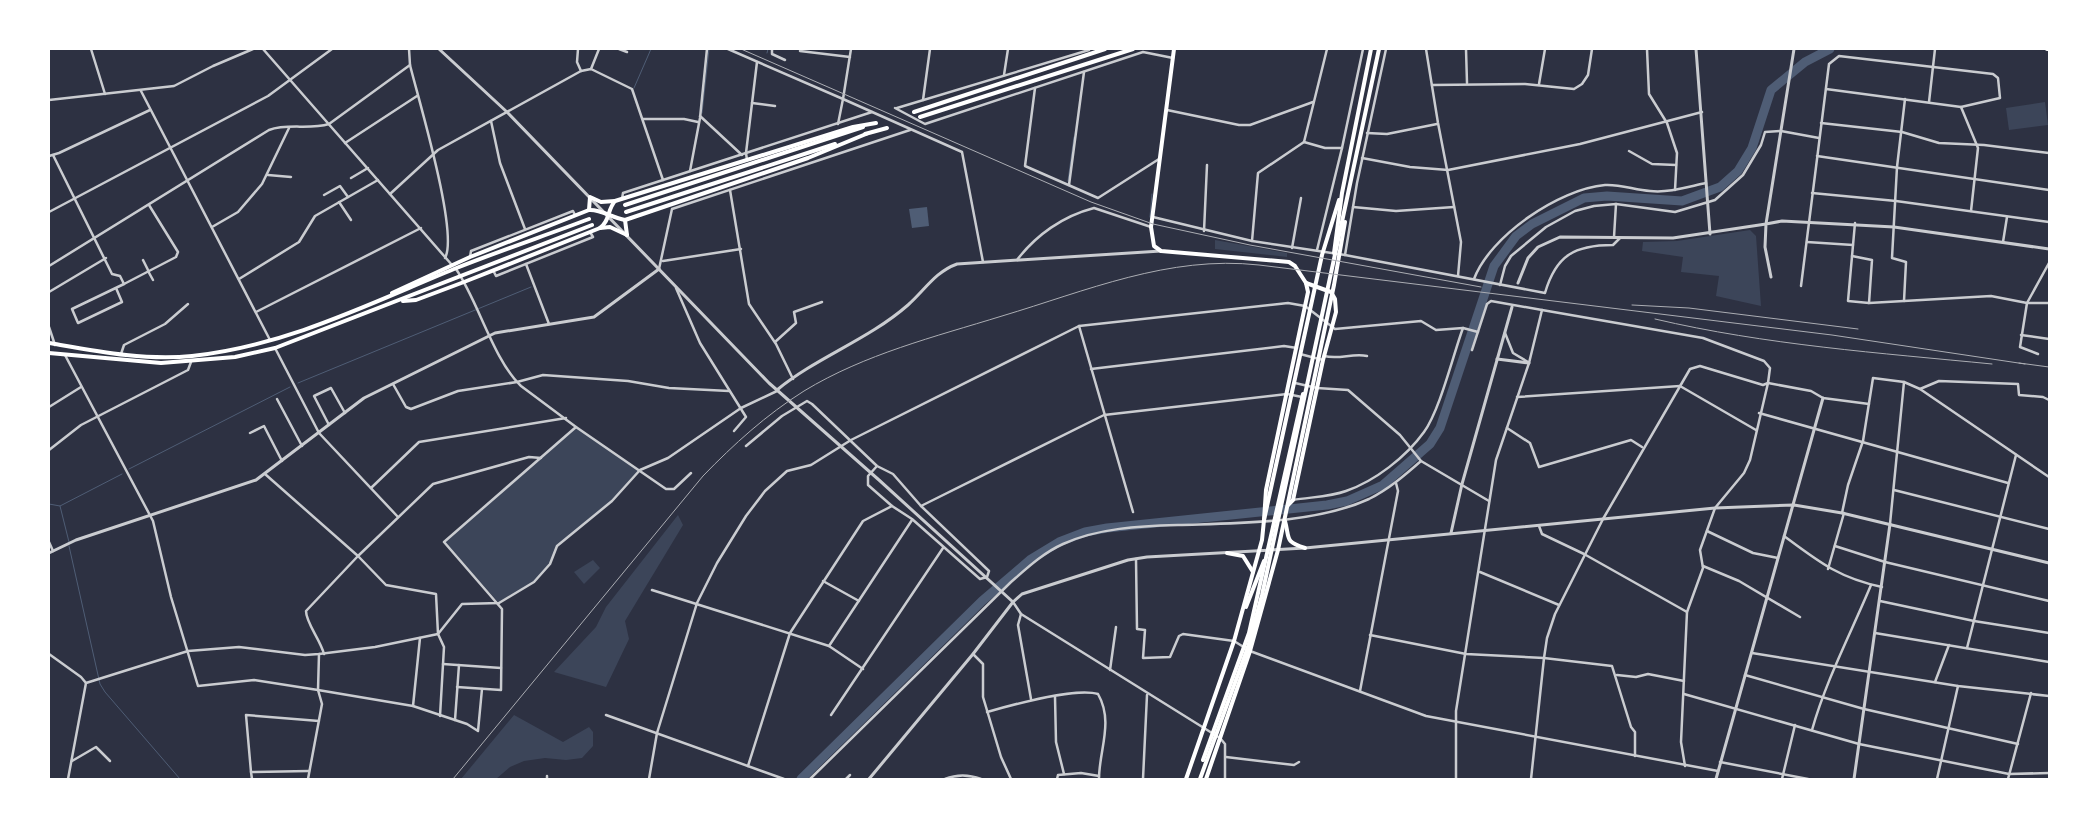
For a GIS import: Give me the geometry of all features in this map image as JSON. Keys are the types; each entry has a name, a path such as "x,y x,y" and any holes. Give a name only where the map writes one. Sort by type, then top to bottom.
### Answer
{"main road":[{"path":"914,112 1090,51 1105,49"},
{"path":"920,117 1133,49"},
{"path":"1174,49 1151,227 1154,246 1161,251 1280,260 1295,266 1308,288 1266,505 1259,551 1234,641 1186,779"},
{"path":"1199,779 1258,601 1333,256 1342,193 1371,49"},
{"path":"1199,779 1248,647 1260,603 1380,49"},
{"path":"600,228 608,221 610,207 622,199 853,127 878,123 625,205"},
{"path":"626,212 887,128"},
{"path":"380,301 406,285 470,257 589,210 600,211 608,216 625,220 808,158 866,134"},
{"path":"1266,505 1322,255 1334,210 1342,193"},
{"path":"589,210 590,197 601,202 615,202"},
{"path":"1291,499 1334,285 1344,230 1346,207"},
{"path":"49,344 121,354 191,356 271,342 330,322 456,269 589,219"},
{"path":"625,220 627,236"},
{"path":"49,353 161,363 236,357 275,348 592,225"},
{"path":"397,302 416,300 600,228 610,227 627,236"},
{"path":"1206,779 1250,651 1278,550 1287,506 1291,499 1336,312 1335,299 1331,292 1306,283"},
{"path":"1285,519 1288,539 1293,544 1305,548"},
{"path":"1259,551 1268,547 1285,519"},
{"path":"1242,614 1264,561 1278,550"},
{"path":"1227,553 1243,556 1253,572"}],"street":[{"path":"91,49 105,94"},
{"path":"49,100 174,86 213,66 253,49"},
{"path":"263,49 456,269 517,382 576,427 666,489 674,489 691,473"},
{"path":"49,212 268,96 332,49"},
{"path":"409,49 410,65 446,222 448,244 446,258"},
{"path":"439,49 507,112 777,390 986,576 1013,602 1021,614 1147,695 1220,738 1225,744 1225,779"},
{"path":"578,49 578,62 581,72"},
{"path":"591,69 599,49"},
{"path":"620,49 626,52"},
{"path":"690,171 700,116 708,49"},
{"path":"728,49 962,152 983,262"},
{"path":"772,49 772,54 785,60"},
{"path":"838,124 851,49"},
{"path":"923,100 930,49"},
{"path":"1004,75 1008,49"},
{"path":"1252,241 1258,173 1304,142 1327,49"},
{"path":"1317,250 1342,148 1363,49"},
{"path":"1345,255 1362,158 1386,49"},
{"path":"1426,49 1461,242 1458,276"},
{"path":"1466,49 1467,83"},
{"path":"1539,84 1545,49"},
{"path":"1432,85 1467,83 1539,84 1574,89 1582,84 1588,75 1592,49"},
{"path":"1647,49 1649,94 1667,122 1677,153 1675,190"},
{"path":"1696,49 1710,234"},
{"path":"1771,278 1765,247 1766,224 1794,49"},
{"path":"1929,102 1935,49"},
{"path":"800,51 850,57"},
{"path":"1090,51 895,108 925,124 1143,52 1173,58"},
{"path":"1801,286 1829,64 1840,56 1997,75 2000,98 1961,107 1905,98 1826,89"},
{"path":"754,182 745,155 757,62"},
{"path":"49,266 269,130 276,127 320,127 329,124 410,65"},
{"path":"390,194 432,155 507,112 581,72 591,69 632,88 663,180"},
{"path":"1069,185 1084,71"},
{"path":"1035,88 1025,166 1098,198 1160,159"},
{"path":"141,91 271,342"},
{"path":"345,143 418,96"},
{"path":"1904,301 1906,262 1892,258 1897,167 1905,98"},
{"path":"1167,110 1239,125 1250,125 1313,102"},
{"path":"752,103 775,106"},
{"path":"1961,107 1977,145 1971,211"},
{"path":"124,284 120,276 112,274 106,258 75,198 51,156 150,110"},
{"path":"622,199 623,193 874,112"},
{"path":"1362,158 1410,167 1448,170 1562,148 1702,112"},
{"path":"700,116 745,155"},
{"path":"643,119 684,119 699,122"},
{"path":"491,121 500,163 525,230"},
{"path":"1367,133 1387,134 1438,123"},
{"path":"1822,123 1902,132 1939,143 2049,153"},
{"path":"212,227 238,212 268,175 289,128"},
{"path":"49,553 66,544 247,484 265,474 364,398 490,335 594,317 659,269 672,209 910,130"},
{"path":"1500,285 1505,266 1511,256 1546,227 1575,211 1594,206 1616,204 1675,212 1722,195 1743,175 1761,144 1765,132 1781,131 1819,138"},
{"path":"1304,142 1325,148 1342,148"},
{"path":"1629,151 1652,164 1676,165"},
{"path":"1817,156 2049,190"},
{"path":"1204,231 1206,165"},
{"path":"351,178 368,168"},
{"path":"268,175 291,177"},
{"path":"239,279 299,242 315,216 378,180"},
{"path":"1476,280 1478,268 1512,230 1530,215 1576,191 1605,185 1650,191 1675,190 1706,184"},
{"path":"324,195 340,186 348,197"},
{"path":"730,190 749,304 775,342 793,379"},
{"path":"1812,193 1896,201 2049,222"},
{"path":"1292,248 1301,198"},
{"path":"339,202 351,220"},
{"path":"116,288 122,302 78,323 72,309 176,257 178,252 149,204"},
{"path":"1614,238 1616,204"},
{"path":"1353,207 1396,211 1454,207"},
{"path":"1017,260 1030,242 1055,225 1094,208 1151,227"},
{"path":"470,257 471,251 573,210 576,216"},
{"path":"2003,242 2007,216"},
{"path":"1153,217 1204,231 1252,241 1317,250 1545,293 1555,268 1567,256 1587,246 1613,245 1620,238"},
{"path":"1518,283 1528,258 1538,247 1551,240 1570,236 1673,238 1710,234 1766,224 1810,221 1894,227 2049,249"},
{"path":"1854,223 1848,301 1868,303 1991,296 2027,303 2049,303"},
{"path":"256,312 421,228"},
{"path":"493,270 496,276 592,237 590,232"},
{"path":"1807,242 1853,245"},
{"path":"662,261 741,250"},
{"path":"86,683 188,651 239,648 305,655 324,654 438,634 462,604 499,603 534,582 550,564 557,546 612,501 640,470 668,458 741,408 777,390 877,329 908,304 939,272 957,264 1161,251"},
{"path":"1852,256 1872,260 1868,303"},
{"path":"49,292 106,258"},
{"path":"143,260 153,280"},
{"path":"2038,354 2020,347 2021,334 2027,303 2039,285 2049,263"},
{"path":"526,264 549,324"},
{"path":"674,283 700,343 746,419 734,431"},
{"path":"1472,350 1487,304 1491,301 1703,338 1764,361 1770,368 1750,460 1744,473 1716,508 1700,550 1703,566 1687,612 1681,742 1685,766"},
{"path":"775,342 796,323 794,312 822,302"},
{"path":"650,779 657,733 697,603 741,524 765,491 787,472 811,465 851,440 1079,326 1288,303 1305,306 1332,328 1421,321 1436,330 1467,328 1477,332"},
{"path":"121,354 124,345 165,324 188,304"},
{"path":"1451,533 1462,484 1512,307"},
{"path":"1456,779 1455,723 1496,460 1529,363 1542,310"},
{"path":"1079,326 1134,512"},
{"path":"49,327 56,344"},
{"path":"1291,499 1345,492 1368,482 1409,449 1425,431 1434,413 1463,328"},
{"path":"1505,331 1513,353 1529,363"},
{"path":"2021,334 2049,339"},
{"path":"1091,369 1284,346 1324,358 1336,359 1354,354 1367,356"},
{"path":"275,348 319,433 398,517"},
{"path":"65,354 152,520 171,596 198,686 254,680 318,690 413,706 467,724 478,731 482,689"},
{"path":"1497,359 1529,363"},
{"path":"49,450 63,437 97,416 188,370 191,362"},
{"path":"1531,779 1547,638 1559,605 1603,518 1690,369 1700,366 1762,385 1768,383 1811,391 1823,398 1869,404"},
{"path":"393,384 406,407 411,408 458,392 517,382 543,375 628,381 668,388 729,391"},
{"path":"1828,568 1843,513 1848,484 1863,441 1873,378 1904,382 1920,389 2049,478"},
{"path":"1920,389 1939,381 2018,384 2019,395 2043,397 2049,400"},
{"path":"1289,382 1317,388 1348,390 1400,435 1409,449 1421,461 1489,501"},
{"path":"1854,779 1890,524 1904,382"},
{"path":"1517,397 1680,386 1756,430"},
{"path":"49,407 81,387"},
{"path":"329,426 314,396 331,388 345,413"},
{"path":"921,506 1104,414 1287,394 1314,400"},
{"path":"1716,779 1823,398"},
{"path":"277,399 302,446"},
{"path":"746,446 782,416 807,401 877,466 893,474 921,506 988,571 986,576 980,579 942,548 912,519 892,506 868,485 868,476 877,466"},
{"path":"1760,413 1897,450 2008,484"},
{"path":"371,488 419,442 566,418"},
{"path":"250,433 264,426 282,461"},
{"path":"457,687 501,690 502,609 499,603 444,542 576,427"},
{"path":"1507,428 1530,442 1539,467 1631,440 1643,447"},
{"path":"1967,648 2016,455"},
{"path":"324,654 316,631 306,619 306,611 358,556 433,484 529,457 540,458"},
{"path":"810,779 1001,591 1035,560 1061,544 1080,537 1146,526 1264,518 1285,519 1349,507 1370,498 1396,483 1421,461"},
{"path":"265,474 358,556 386,585 436,594 438,634 444,648 440,716"},
{"path":"1360,692 1398,491 1396,483"},
{"path":"1894,490 2049,529"},
{"path":"869,779 973,654 1013,602 1022,594 1136,559 1305,548 1716,508 1794,505 1843,513 2049,564"},
{"path":"748,766 790,633 863,521 892,506"},
{"path":"829,646 912,519"},
{"path":"1538,526 1542,534 1584,554 1687,612"},
{"path":"1707,531 1753,553 1778,558"},
{"path":"1784,536 1828,568 1882,587"},
{"path":"49,542 53,551"},
{"path":"1835,546 1885,562 2049,601"},
{"path":"831,715 942,548"},
{"path":"1136,559 1136,629 1145,630 1143,658 1170,657 1179,636 1183,634 1234,641 1250,651 1426,716 1455,723 1718,771"},
{"path":"1703,566 1739,581 1800,617"},
{"path":"1480,572 1559,605"},
{"path":"823,581 859,600"},
{"path":"1812,730 1822,696 1837,667 1872,585"},
{"path":"652,590 829,646 863,669"},
{"path":"1880,601 1974,621 2049,632"},
{"path":"1021,614 1018,625 1031,699"},
{"path":"1110,670 1116,627"},
{"path":"1875,633 2049,662"},
{"path":"1370,635 1466,654 1544,658 1612,666 1617,675 1631,726 1636,732 1635,756"},
{"path":"413,706 420,638"},
{"path":"1935,682 1949,645"},
{"path":"1752,653 1958,686 2049,696"},
{"path":"49,654 81,677 86,683 68,779"},
{"path":"308,779 322,704 318,690 319,654"},
{"path":"973,654 983,664 983,697 1001,757 1010,779"},
{"path":"443,664 501,668"},
{"path":"455,720 459,665"},
{"path":"1617,675 1636,676 1648,674 1684,681"},
{"path":"1745,676 1864,709 2018,744"},
{"path":"1936,779 1958,686"},
{"path":"2008,779 2032,693"},
{"path":"987,712 1031,699 1098,694 1107,731 1099,758 1099,778 1064,774 1058,775 1057,779"},
{"path":"1684,694 1859,744 2009,774 2049,773"},
{"path":"1143,779 1147,695"},
{"path":"1054,696 1056,742 1064,774"},
{"path":"252,779 246,715 319,721"},
{"path":"606,715 784,779"},
{"path":"1782,777 1795,726"},
{"path":"72,761 96,746 110,760"},
{"path":"1217,747 1225,750"},
{"path":"1226,757 1294,765 1299,762"},
{"path":"1720,762 1782,777 1808,779"},
{"path":"251,772 309,772"},
{"path":"846,779 850,774"},
{"path":"944,779 972,776 981,779"}],"shaded area":[{"path":"2045,102 2048,125 2009,130 2006,108"},
{"path":"927,207 929,226 912,228 909,209"},
{"path":"1750,230 1756,236 1761,306 1716,296 1719,276 1681,272 1683,257 1642,251 1643,242 1677,241"},
{"path":"1215,240 1287,253 1287,257 1215,249"},
{"path":"576,427 640,470 612,501 557,546 550,564 534,582 499,603 444,542"},
{"path":"678,515 683,525 625,621 629,639 606,687 554,672 596,627 606,607"},
{"path":"593,560 600,568 584,584 574,572"},
{"path":"514,715 563,742 589,727 593,732 593,746 582,758 566,760 545,758 524,761 510,767 496,779 461,779"}],"waterway":[{"path":"634,88 651,49"},
{"path":"702,113 709,49"},
{"path":"767,53 768,49"},
{"path":"801,779 982,601 1031,559 1059,542 1085,532 1107,528 1327,505 1347,501 1383,485 1430,444 1440,428 1494,266 1516,236 1532,224 1584,198 1607,196 1682,201 1720,187 1738,171 1752,148 1771,90 1805,62 1830,49"},
{"path":"1068,181 1074,137"},
{"path":"1150,217 1152,194"},
{"path":"298,383 531,287"},
{"path":"129,469 290,387"},
{"path":"49,504 60,506 122,474"},
{"path":"60,506 69,542"},
{"path":"69,546 100,684 180,779"}],"railway":[{"path":"741,49 1091,202 1153,224 1250,245 1481,287"},
{"path":"453,779 703,476 739,441 777,410 827,378 876,357 926,339 1128,277 1193,265 1226,263 1259,265 1832,335 2025,364"},
{"path":"1632,305 1689,308 1858,329"},
{"path":"1655,319 1781,342 1992,364"},
{"path":"2019,363 2049,367"}]}
